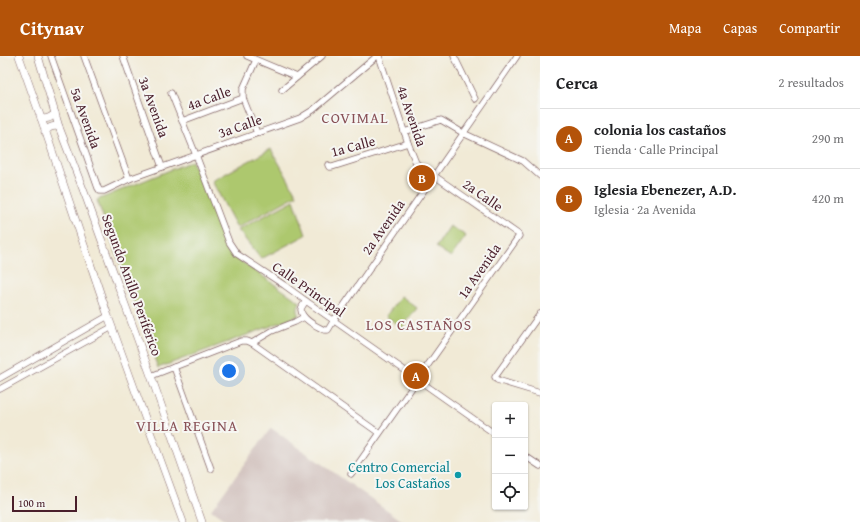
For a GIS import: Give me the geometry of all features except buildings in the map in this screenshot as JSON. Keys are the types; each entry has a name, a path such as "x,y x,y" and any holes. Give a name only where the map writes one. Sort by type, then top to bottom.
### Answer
{"main road":[{"path":"19,56 108,316 183,522"},
{"name":"Segundo Anillo Periférico","path":"38,56 59,126 151,376 202,522"},
{"path":"41,118 49,118 55,113"},
{"path":"45,132 51,127 59,126"}],"street":[{"name":"5a Avenida","path":"51,56 98,188"},
{"path":"84,56 129,179"},
{"name":"3a Avenida","path":"122,56 162,167"},
{"path":"247,56 297,77"},
{"path":"282,90 322,56"},
{"name":"3a Calle","path":"98,188 100,191 104,191 129,179 300,118 313,110 378,56"},
{"name":"4a Avenida","path":"378,56 416,163 433,175"},
{"path":"454,56 475,100"},
{"name":"2a Avenida","path":"304,317 324,330 328,330 433,175 517,56"},
{"path":"256,60 243,89 243,98 257,133"},
{"path":"172,94 196,155"},
{"name":"4a Calle","path":"182,121 243,98"},
{"path":"404,132 441,120 463,133 522,161 540,176"},
{"name":"1a Calle","path":"328,165 332,168 408,143"},
{"name":"Calle Principal","path":"196,155 228,242 237,254 284,285 492,432"},
{"name":"2a Calle","path":"433,175 519,236"},
{"name":"1a Avenida","path":"351,474 519,236"},
{"path":"249,342 304,317 301,311 306,301"},
{"path":"540,314 495,377 498,380 540,393"},
{"path":"0,378 108,316"},
{"path":"0,389 112,327"},
{"path":"151,376 241,341 249,342 379,433"},
{"path":"174,367 211,469"},
{"path":"528,458 540,466"}],"shaded area":[{"path":"271,428 404,522 228,522 211,510"}],"green space":[{"path":"271,149 297,195 237,228 212,181"},
{"path":"192,161 229,253 300,302 298,307 298,316 158,368 97,200"},
{"path":"294,200 306,235 261,259 238,230"},
{"path":"450,226 466,236 451,257 436,247"},
{"path":"401,296 417,308 402,328 386,316"}],"place":[{"name":"Iglesia Ebenezer, A.D.","path":"422,178"},
{"name":"colonia los castaños","path":"416,376"},
{"name":"Centro Comercial Los Castaños","path":"458,475"}],"district":[{"name":"COVIMAL","path":"355,118"},
{"name":"LOS CASTAÑOS","path":"419,325"},
{"name":"VILLA REGINA","path":"187,426"}]}
